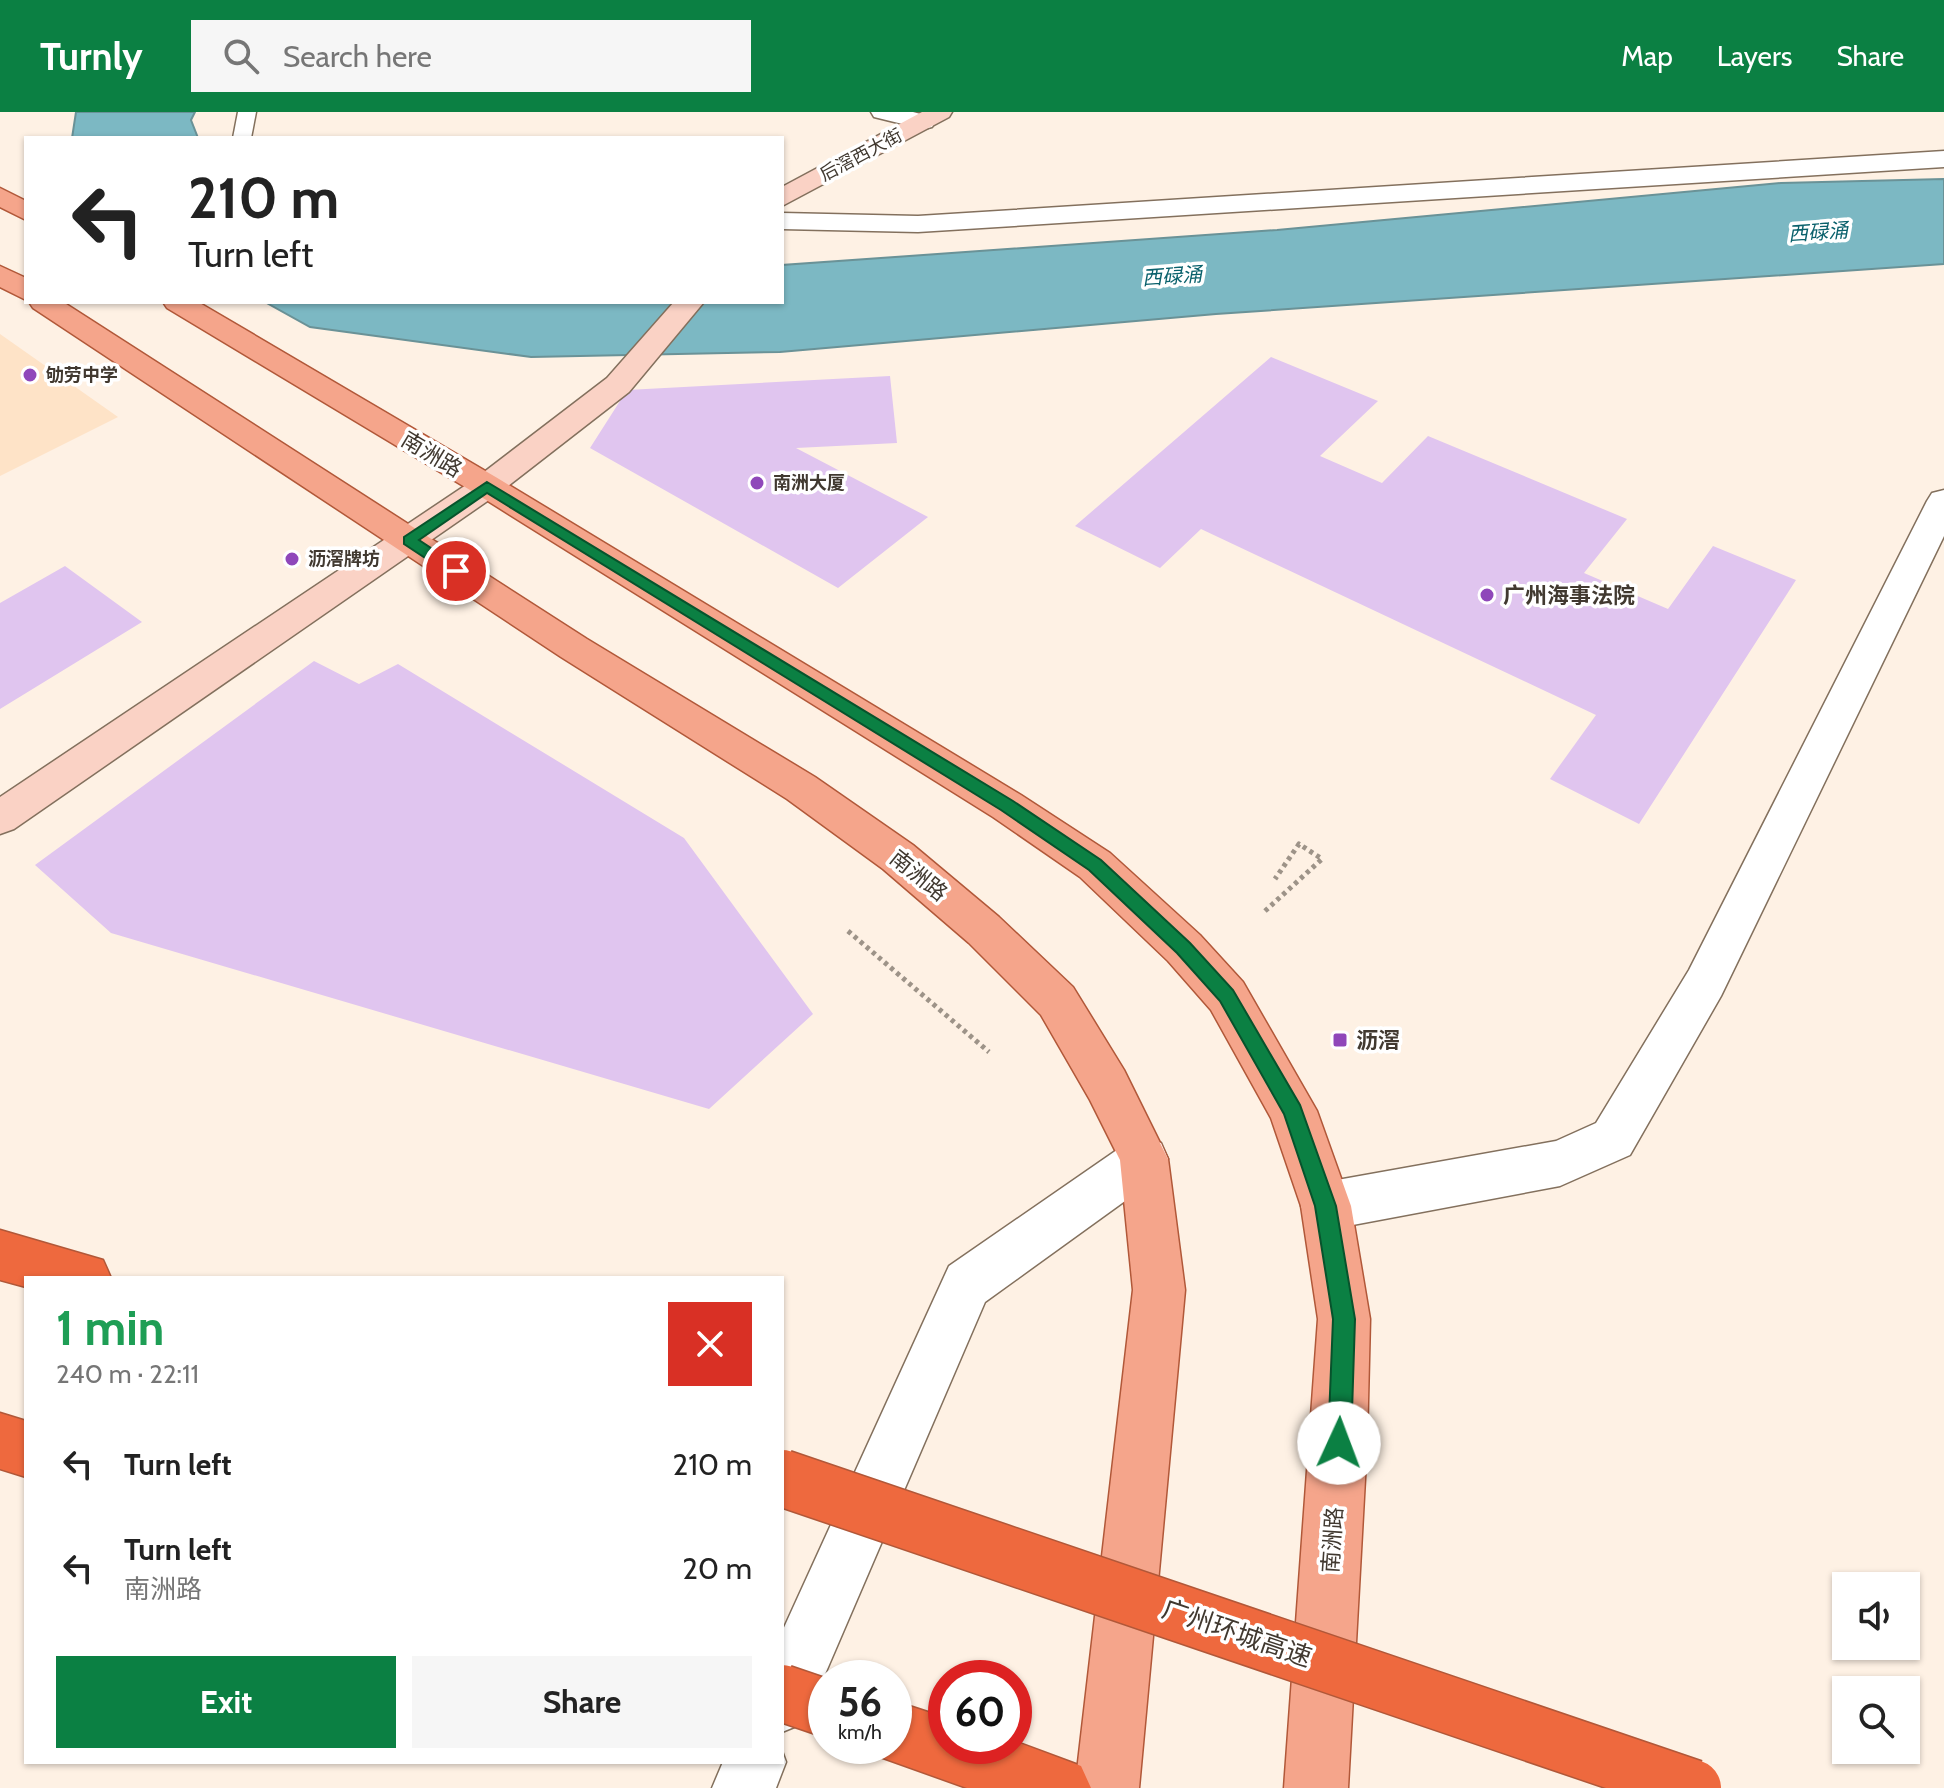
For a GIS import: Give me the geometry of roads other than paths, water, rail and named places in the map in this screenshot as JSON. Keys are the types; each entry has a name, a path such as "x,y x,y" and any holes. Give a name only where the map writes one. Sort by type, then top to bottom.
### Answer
{"highway":[{"path":"0,1255 78,1276"},
{"path":"0,1441 24,1448"},
{"name":"广州环城高速","path":"784,1479 1693,1788"},
{"path":"784,1694 808,1702"},
{"path":"912,1738 1059,1788"}],"main road":[{"path":"0,196 24,211"},
{"path":"0,274 24,290"},
{"name":"南洲路","path":"46,304 574,648 801,788 898,857 984,930 1057,1001 1107,1085 1144,1159 1159,1290 1107,1788"},
{"name":"南洲路","path":"180,304 487,486 1007,806 1095,865 1184,948 1227,996 1293,1111 1326,1206 1344,1319 1316,1788"}],"street":[{"path":"883,112 932,117"},
{"name":"后滘西大街","path":"784,197 932,117"},
{"path":"784,221 918,224 1944,159"},
{"path":"0,818 487,486 618,385 688,304"},
{"path":"1326,1206 1560,1163 1613,1139 1705,983 1944,501"},
{"path":"784,1696 967,1284 1144,1159"},
{"path":"744,1788 754,1764"}],"lane":[{"path":"242,136 247,112"}],"water":[{"path":"76,112 195,112 191,120 197,136 72,136"},
{"name":"西碌涌","path":"1944,179 1944,264 1216,314 780,352 531,357 310,327 269,304 784,304 784,265 1277,230 1781,183"}],"place":[{"name":"劬劳中学","path":"30,375"},
{"name":"南洲大厦","path":"757,483"},
{"name":"沥滘牌坊","path":"292,559"},
{"name":"广州海事法院","path":"1487,595"},
{"name":"沥滘","path":"1340,1040"}]}
